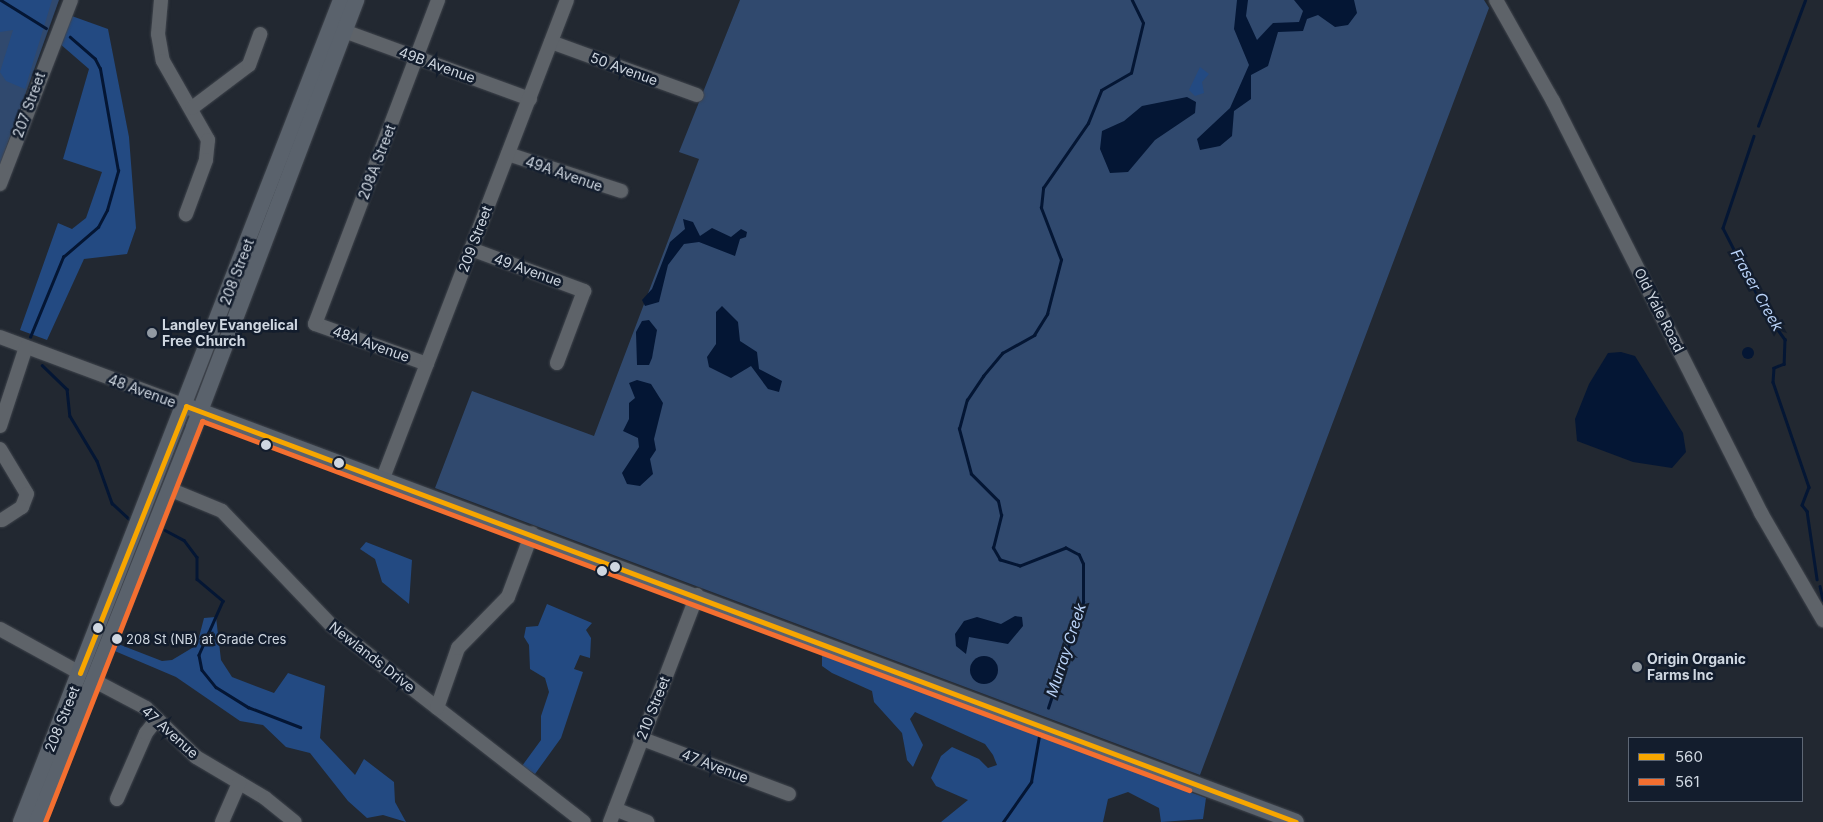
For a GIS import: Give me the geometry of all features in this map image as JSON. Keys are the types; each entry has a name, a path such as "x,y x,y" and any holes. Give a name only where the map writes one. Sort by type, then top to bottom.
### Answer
{"main road":[{"name":"208 Street","path":"22,822 169,489 192,409 341,0"},
{"name":"208 Street","path":"36,822 90,668 119,572 192,409 356,0"},
{"name":"48 Avenue","path":"192,409 532,533 1296,822"},
{"path":"32,822 43,806"}],"street":[{"name":"207 Street","path":"0,184 57,26 63,0"},
{"name":"207 Street","path":"57,26 71,0"},
{"path":"160,0 158,34 163,61 205,129 208,150 186,214"},
{"name":"208A Street","path":"315,324 438,0"},
{"name":"209 Street","path":"384,478 567,0"},
{"name":"Old Yale Road","path":"1496,0 1553,101 1761,513 1823,620"},
{"name":"49B Avenue","path":"344,31 530,99"},
{"path":"192,108 249,65 260,34"},
{"name":"50 Avenue","path":"551,42 697,95"},
{"name":"49A Avenue","path":"508,154 621,191"},
{"name":"49 Avenue","path":"471,249 584,291 557,363"},
{"name":"48A Avenue","path":"315,324 427,364"},
{"name":"48 Avenue","path":"0,337 192,409"},
{"path":"0,426 26,348"},
{"path":"0,449 27,494 22,507 2,520"},
{"name":"Newlands Drive","path":"169,489 222,511 316,612 584,822"},
{"path":"437,708 458,648 508,596 532,533"},
{"name":"210 Street","path":"612,816 640,738 697,595"},
{"name":"47 Avenue","path":"0,630 87,676 157,719 196,757 239,782 295,822"},
{"path":"117,800 146,733 157,719"},
{"name":"47 Avenue","path":"640,738 789,794"},
{"path":"222,822 239,782"},
{"path":"612,816 648,822"}],"shaded area":[{"path":"0,0 59,0 0,165"},
{"path":"0,0 52,0 25,89 6,81 0,72 13,30 0,32"},
{"path":"740,0 1484,0 1489,8 1200,775 435,488 472,391 594,436 699,159 679,152"},
{"path":"1237,0 1248,0 1246,16 1257,40 1273,23 1299,22 1303,11 1294,0 1354,0 1357,13 1348,25 1335,27 1318,15 1307,19 1303,31 1278,32 1268,66 1251,75 1251,99 1234,111 1232,136 1220,146 1200,150 1197,139 1230,108 1249,65 1234,29"},
{"path":"69,15 108,29 129,137 136,228 127,254 84,259 47,340 20,330 58,223 72,229 86,218 102,172 63,159 89,69 59,43"},
{"path":"1200,67 1209,74 1202,82 1204,93 1195,96 1189,90"},
{"path":"1187,97 1196,102 1195,113 1155,140 1128,172 1110,173 1100,149 1102,131 1124,121 1142,106"},
{"path":"683,219 693,222 700,236 712,228 731,237 741,229 747,232 746,237 740,239 735,256 699,242 684,244 668,265 659,302 645,306 642,300 652,289 670,242 685,229"},
{"path":"722,306 738,322 740,341 757,352 759,369 782,381 779,392 768,389 751,366 731,378 709,367 707,357 716,344 716,312"},
{"path":"649,320 657,330 652,358 649,365 637,365 636,332 642,321"},
{"path":"1750,347 1753,348 1753,358 1746,359 1743,358 1742,351 1743,348"},
{"path":"1621,352 1635,356 1683,433 1686,452 1672,468 1633,462 1577,441 1575,419 1589,384 1608,353"},
{"path":"637,380 651,384 663,403 654,439 656,450 650,459 653,474 640,486 627,484 622,473 639,447 638,438 623,431 629,419 629,403 635,398 629,383"},
{"path":"366,542 412,560 409,604 382,582 375,559 360,549"},
{"path":"547,604 592,623 586,630 591,638 590,658 580,655 574,669 583,672 561,738 535,774 522,766 541,740 541,716 549,692 545,678 530,669 529,645 524,637 526,627 538,626"},
{"path":"1015,616 1022,617 1023,626 1008,644 969,637 966,654 956,646 955,634 964,621 977,617 1001,624"},
{"path":"216,617 221,660 232,677 274,693 288,673 325,686 320,738 355,775 364,759 394,782 395,802 406,822 383,815 367,818 348,801 310,753 286,747 263,725 240,721 176,677 110,649 113,642 162,661 172,660 197,645 204,618"},
{"path":"822,655 1206,798 1203,819 1161,822 1159,808 1128,792 1108,799 1103,822 941,822 968,800 936,786 931,778 941,756 952,747 979,759 988,768 997,765 993,755 985,744 915,712 910,719 923,745 913,767 907,760 902,733 874,702 872,691 832,673 822,666"},
{"path":"984,656 994,660 998,670 994,680 984,684 974,680 970,670 974,660"}],"waterway":[{"path":"1,0 46,28"},
{"name":"Murray Creek","path":"1048,708 1083,602 1083,564 1079,555 1066,548 1020,566 1000,560 993,548 1001,515 998,501 971,474 959,429 967,400 983,376 1002,353 1034,335 1047,314 1061,260 1041,208 1043,188 1088,123 1101,90 1131,73 1143,23 1132,0"},
{"name":"Fraser Creek","path":"1758,126 1805,0"},
{"path":"30,337 63,257 98,227 107,210 118,171 100,69 95,59 70,37"},
{"name":"Fraser Creek","path":"1754,136 1723,228 1768,316 1785,339 1784,364 1774,368 1773,382 1809,487 1802,505 1807,511 1817,579"},
{"path":"42,365 67,389 70,416 97,461 112,503 129,519"},
{"path":"165,530 184,540 197,557 197,579 223,601 199,655 202,670 216,687 248,707 300,727"},
{"name":"Fraser Creek","path":"1820,586 1823,600"},
{"name":"Murray Creek","path":"1003,822 1031,782 1039,736"}],"transit line":[{"name":"560","path":"80,673 186,406 1296,822"},
{"name":"561","path":"45,822 202,421 1189,790"}],"place":[{"name":"Langley Evangelical Free Church","path":"152,333"},
{"name":"208 St (NB) at Grade Cres","path":"117,639"},
{"name":"Origin Organic Farms Inc","path":"1637,667"}]}
